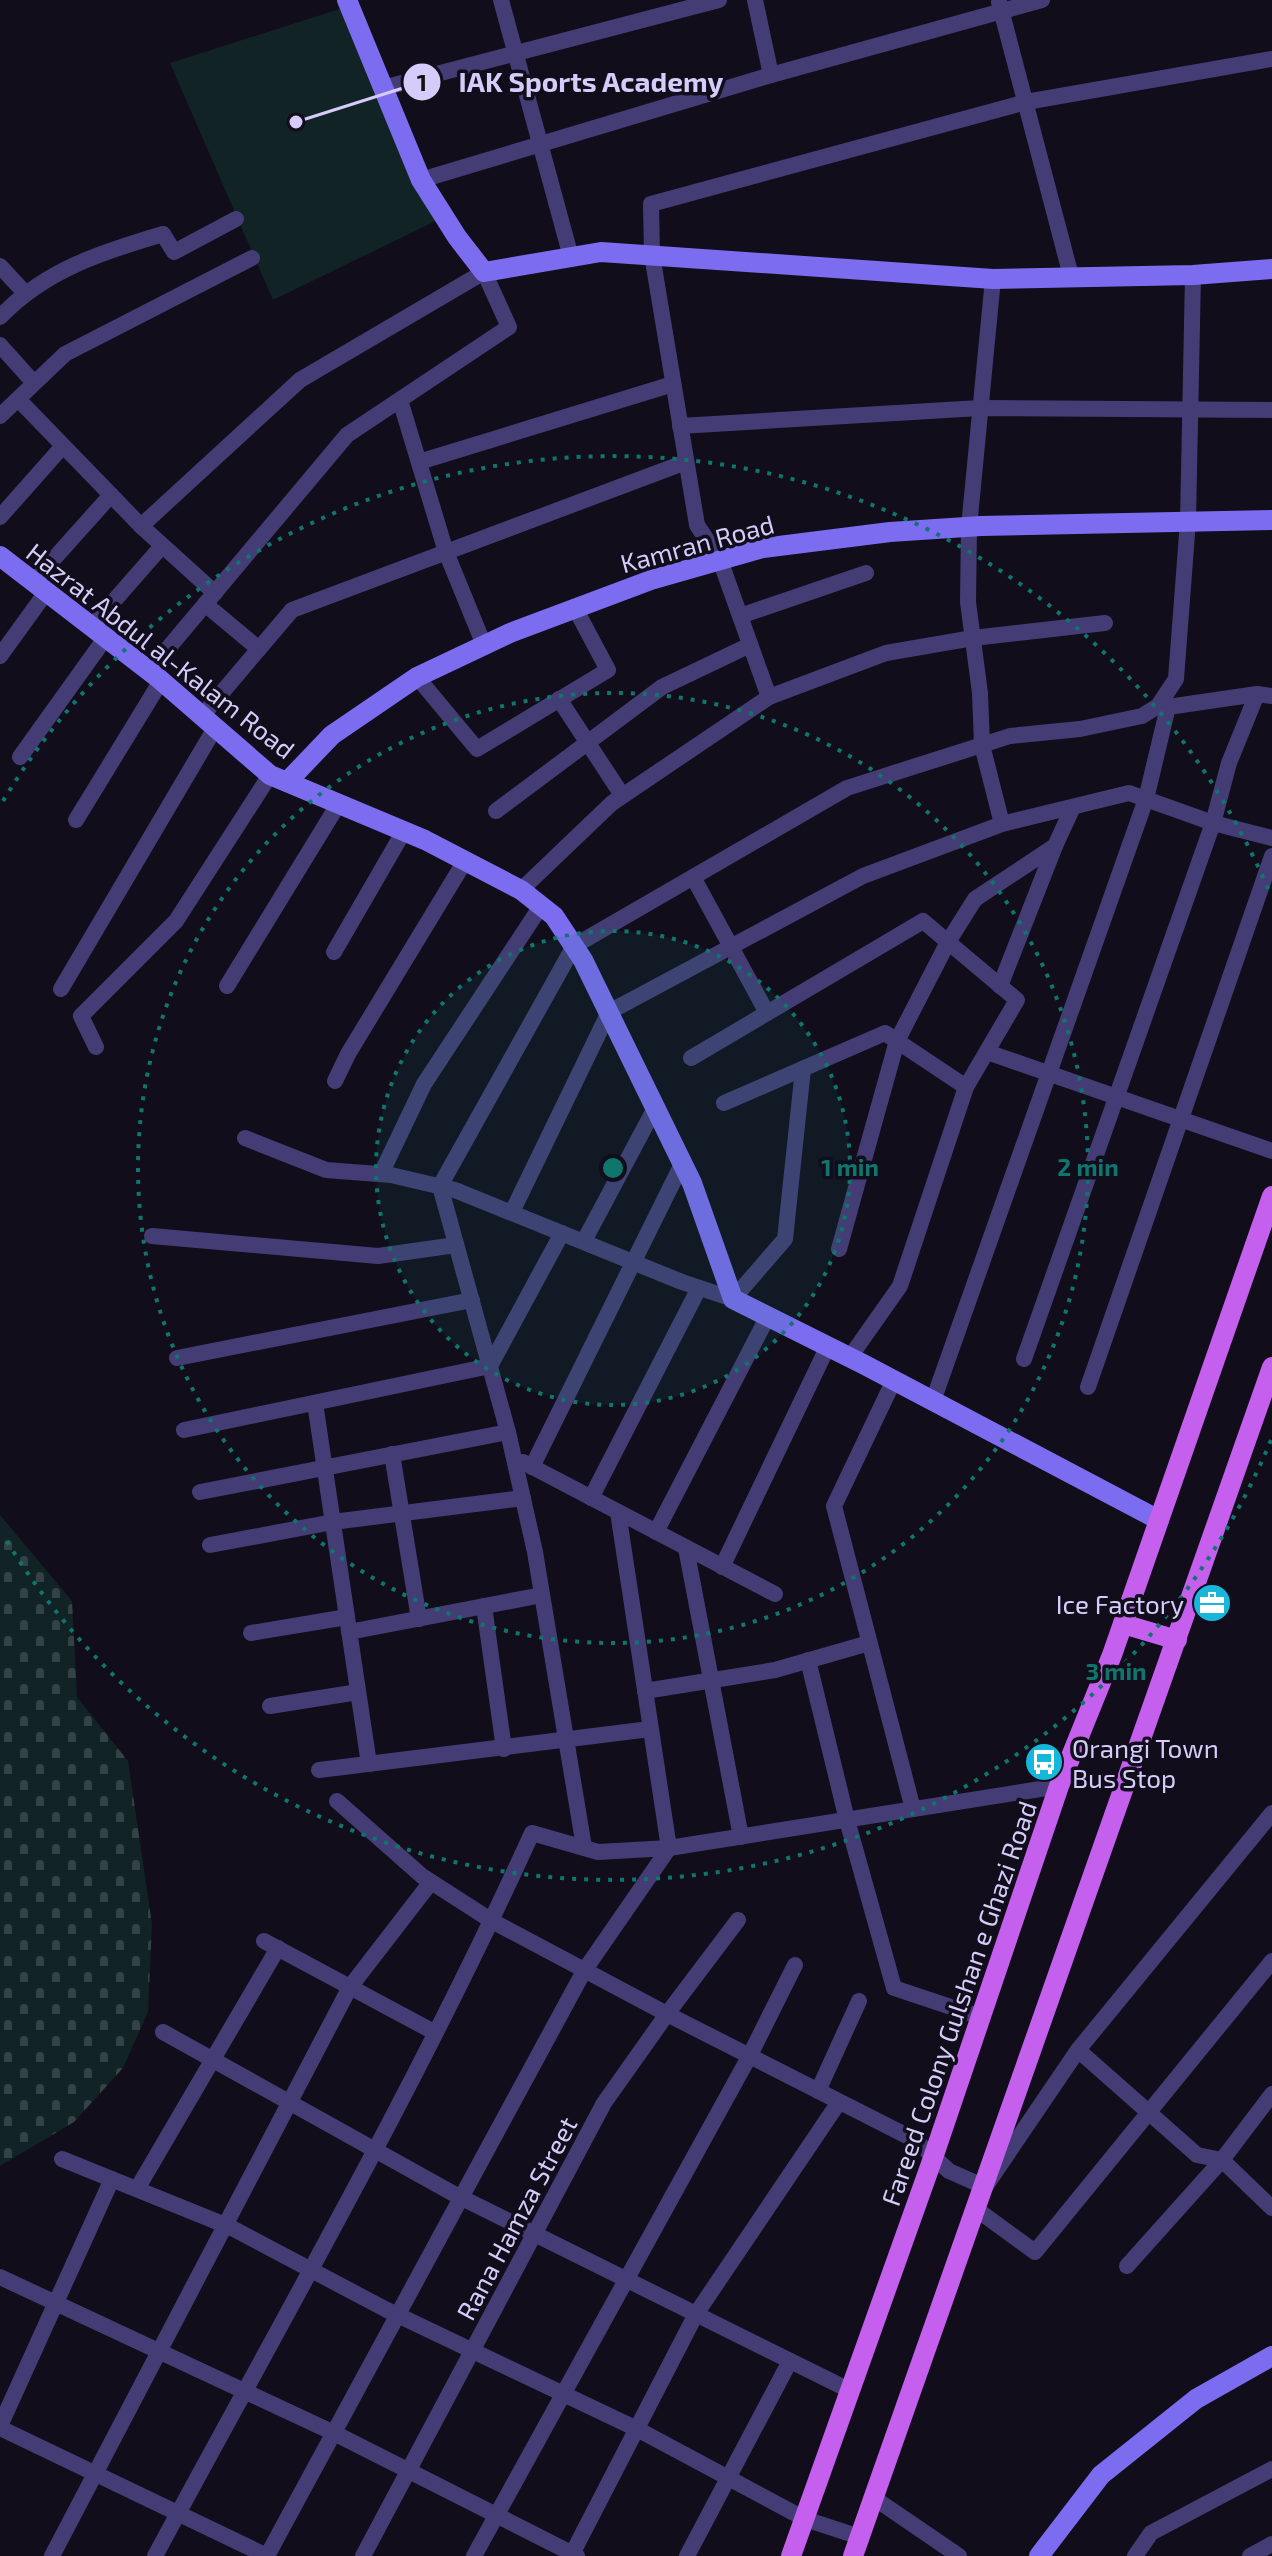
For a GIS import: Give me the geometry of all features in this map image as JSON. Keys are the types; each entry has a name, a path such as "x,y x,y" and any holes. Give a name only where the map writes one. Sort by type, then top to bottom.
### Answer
{"main road":[{"name":"Fareed Colony Gulshan e Ghazi Road","path":"791,2556 933,2158 1059,1786 1123,1624 1272,1196"},
{"path":"857,2546 1272,1367"},
{"path":"1123,1624 1177,1640"}],"street":[{"path":"76,820 155,676 210,598 347,435 509,327 484,272 457,237 421,180 347,0"},
{"path":"501,0 571,257"},
{"path":"383,88 719,0"},
{"path":"755,0 771,75"},
{"path":"421,180 1000,5 1042,0"},
{"path":"1000,5 1071,276"},
{"path":"769,697 720,560 697,525 652,255 651,204 1026,102 1272,59"},
{"path":"0,317 25,293 93,255 163,234 174,252 236,219"},
{"path":"141,526 300,380 484,272 601,252 993,279 1193,275 1272,269"},
{"path":"0,416 65,354 252,258"},
{"path":"0,266 25,293"},
{"path":"933,1401 1146,799 1166,703 1176,679 1188,521 1193,275"},
{"path":"993,279 969,527 968,602 980,693 982,745 1002,824"},
{"path":"0,345 34,383"},
{"path":"419,462 673,384"},
{"path":"18,399 259,649"},
{"path":"400,400 446,552 484,645"},
{"path":"680,426 980,408 1272,410"},
{"path":"0,517 63,446"},
{"path":"61,989 209,722 259,649 292,610 686,462"},
{"path":"0,656 40,586 111,495"},
{"name":"Kamran Road","path":"278,779 332,735 417,677 484,645 651,580 763,548 890,532 969,527 1272,520"},
{"path":"20,757 99,632 162,546"},
{"name":"Hazrat Abdul al-Kalam Road","path":"0,556 155,676 278,779 404,831 465,861 521,890 554,916 574,946 609,1012 692,1183 733,1299"},
{"path":"740,616 866,573"},
{"path":"417,677 477,749 608,670 575,608"},
{"path":"521,890 622,795 769,697 886,653 973,638 1105,623"},
{"path":"496,811 662,687 750,645"},
{"path":"584,1847 523,1498 508,1432 440,1186 574,946 847,788 1010,736 1080,729 1142,716 1166,703 1264,695"},
{"path":"1024,1359 1213,823 1229,763 1264,695"},
{"path":"559,699 622,795"},
{"path":"96,1047 81,1016 176,921 278,779"},
{"path":"512,1212 609,1012 863,876 1002,824 1129,793 1213,823 1272,838"},
{"path":"227,986 339,803"},
{"path":"1000,986 1073,807"},
{"path":"334,952 404,831"},
{"path":"839,1249 897,1041 948,942 975,899 1055,846"},
{"path":"1088,1387 1272,856"},
{"path":"335,1081 348,1054 465,861"},
{"path":"693,877 767,1013"},
{"path":"381,1174 424,1084 541,906"},
{"path":"691,1058 923,921 1017,1000 966,1087 900,1286 850,1357"},
{"path":"724,1103 885,1033 966,1087"},
{"path":"987,1052 1272,1151"},
{"path":"733,1299 785,1239 803,1069"},
{"path":"584,1241 655,1108"},
{"path":"245,1138 326,1170 381,1174 440,1186 733,1299 1159,1520"},
{"path":"532,1467 682,1164"},
{"path":"184,1430 490,1366 562,1233"},
{"path":"152,1236 378,1256 456,1245"},
{"path":"591,1498 699,1288"},
{"path":"177,1358 472,1300"},
{"path":"656,1532 768,1316"},
{"path":"722,1567 828,1346"},
{"path":"894,1380 834,1506 913,1809"},
{"path":"315,1403 369,1764"},
{"path":"200,1492 508,1432"},
{"path":"392,1454 419,1619"},
{"path":"514,1458 775,1594"},
{"path":"210,1545 333,1522 523,1498"},
{"path":"112,2179 0,2427 267,2556 584,1971 669,1848 618,1512"},
{"path":"686,1548 741,1837"},
{"path":"251,1633 419,1619 542,1595"},
{"path":"484,1606 504,1749"},
{"path":"645,1691 775,1670 869,1643"},
{"path":"808,1660 847,1820 894,1988 981,2017"},
{"path":"270,1706 358,1692"},
{"path":"319,1770 650,1729"},
{"path":"155,2556 374,2150 492,1921 532,1833 598,1852 669,1848 1059,1786"},
{"path":"337,1801 431,1882 492,1921 749,2057 915,2140 949,2171 985,2187 1078,2050 1272,1813"},
{"path":"52,2556 350,1987 431,1882"},
{"name":"Rana Hamza Street","path":"363,2556 604,2103 738,1920"},
{"path":"137,2189 213,2059 271,1944 434,2032"},
{"path":"976,2209 1035,2252 1272,1961"},
{"path":"474,2556 749,2057 795,1965"},
{"path":"818,2091 859,2001"},
{"path":"163,2032 461,2198 851,2391"},
{"path":"1078,2050 1197,2155 1222,2160 1272,2208"},
{"path":"1127,2266 1222,2160 1272,2094"},
{"path":"0,2277 334,2433 574,2555 696,2314 839,2102"},
{"path":"62,2159 226,2225 398,2315 637,2429 857,2546"},
{"path":"1039,2556 1101,2475 1196,2399 1272,2356"},
{"path":"687,2556 790,2361"},
{"path":"1135,2556 1151,2533 1272,2469"},
{"path":"874,2498 959,2556"},
{"path":"1250,2556 1272,2544"}],"green space":[{"path":"349,6 444,217 273,300 170,63"},
{"path":"0,1515 72,1601 77,1697 128,1761 152,1924 148,2012 123,2068 74,2122 0,2166"}],"place":[{"name":"IAK Sports Academy","path":"296,122"},
{"name":"Ice Factory","path":"1212,1603"},
{"name":"Orangi Town Bus Stop","path":"1044,1762"}]}
